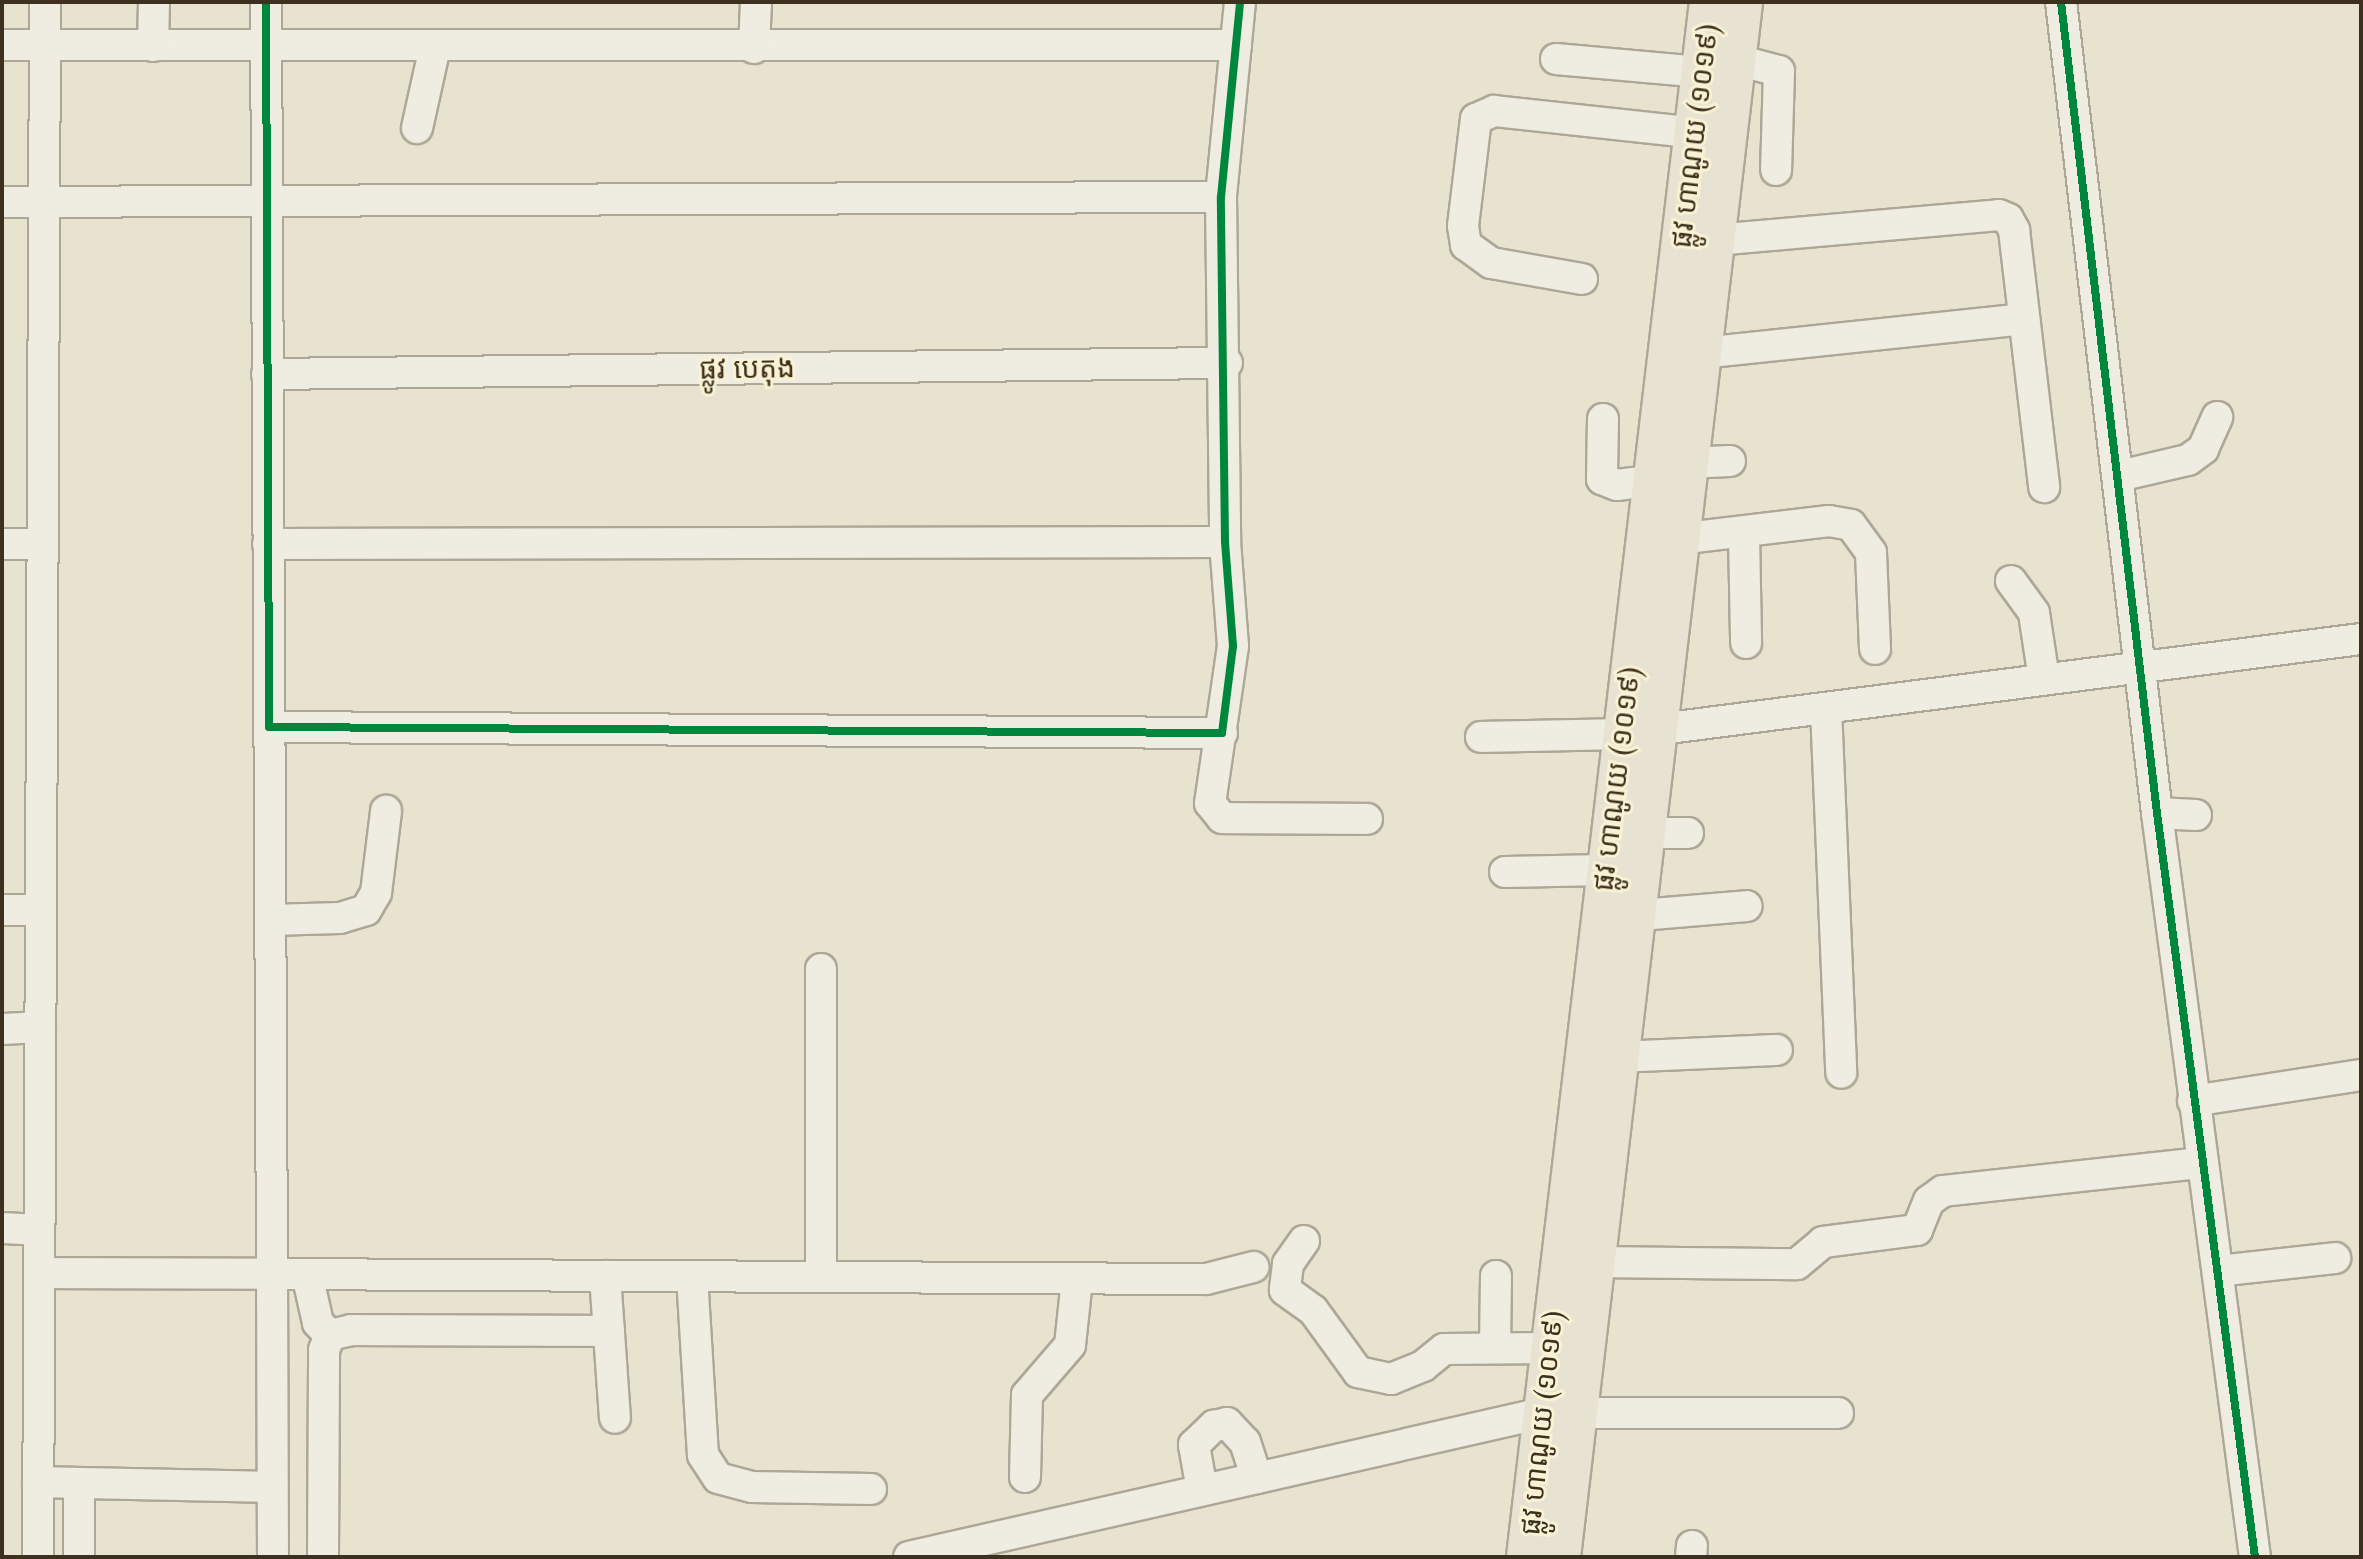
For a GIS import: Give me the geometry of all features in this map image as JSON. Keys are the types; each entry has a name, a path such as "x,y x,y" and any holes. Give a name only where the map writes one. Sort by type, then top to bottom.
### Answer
{"main road":[{"name":"ផ្លូវ ហាណូយ (១០១៩)","path":"1526,1557 1593,1262 1616,1057 1616,917 1605,870 1639,732 1678,539 1715,240 1719,66 1709,2"},
{"name":"ផ្លូវ ហាណូយ (១០១៩)","path":"1561,1557 1560,1414 1549,1348 1616,917 1643,833 1639,732 1652,481 1695,133 1743,2"}],"street":[{"path":"38,1557 45,2"},
{"path":"153,46 154,2"},
{"path":"266,2 273,1557"},
{"path":"754,48 756,2"},
{"path":"1240,2 1221,197 1227,363 1225,542 1233,646 1210,803 1222,818 1367,819"},
{"path":"2061,2 2143,667 2157,813 2255,1557"},
{"path":"2,45 754,48 1236,45"},
{"path":"417,128 435,47"},
{"path":"1556,59 1779,71 1776,170"},
{"path":"1582,279 1491,263 1466,245 1463,226 1476,119 1494,111 1695,133"},
{"path":"2,202 1221,197"},
{"path":"1715,240 1999,215 2014,230 2044,487"},
{"path":"1701,353 2024,319"},
{"name":"ផ្លូវ បេតុង","path":"267,374 1227,363"},
{"path":"2119,476 2188,460 2203,449 2217,417"},
{"path":"1603,419 1602,479 1617,485 1652,481"},
{"path":"1687,463 1730,461"},
{"path":"1678,539 1744,534 1829,521 1851,525 1862,535 1871,553 1875,649"},
{"path":"1744,534 1746,643"},
{"path":"268,544 1225,542"},
{"path":"2,544 42,544"},
{"path":"2011,581 2034,613 2044,679"},
{"path":"1481,737 1639,732 2361,639"},
{"path":"1826,708 1841,1073"},
{"path":"269,727 1222,733"},
{"path":"270,920 340,918 366,910 376,893 386,811"},
{"path":"2157,813 2196,815"},
{"path":"1643,833 1688,833"},
{"path":"1505,872 1605,870"},
{"path":"1616,917 1747,906"},
{"path":"2,910 40,910"},
{"path":"821,969 821,1277"},
{"path":"2,1029 40,1027"},
{"path":"1616,1057 1777,1050"},
{"path":"2193,1101 2361,1075"},
{"path":"1593,1262 1797,1264 1823,1242 1917,1230 1929,1201 1943,1191 2202,1163"},
{"path":"2,1228 39,1230"},
{"path":"1304,1241 1288,1264 1285,1290 1313,1310 1358,1372 1391,1379 1423,1366 1444,1349 1549,1348"},
{"path":"2218,1271 2335,1258"},
{"path":"39,1273 1206,1279 1253,1267"},
{"path":"307,1274 318,1323 330,1335"},
{"path":"605,1276 615,1418"},
{"path":"692,1276 703,1455 718,1478 752,1487 871,1489"},
{"path":"1495,1348 1496,1276"},
{"path":"1025,1477 1027,1395 1070,1345 1077,1279"},
{"path":"330,1335 351,1330 609,1331"},
{"path":"323,1557 324,1350 330,1335"},
{"path":"926,1555 1010,1546 1202,1490 1560,1414 1838,1413"},
{"path":"1202,1490 1194,1445 1214,1426 1227,1423 1245,1442 1257,1478"},
{"path":"38,1482 272,1487"},
{"path":"79,1483 79,1557"}],"cycle path":[{"path":"266,2 269,727 1222,733 1233,646 1225,542 1221,197 1240,2"},
{"path":"2061,2 2157,813 2255,1557"}]}
